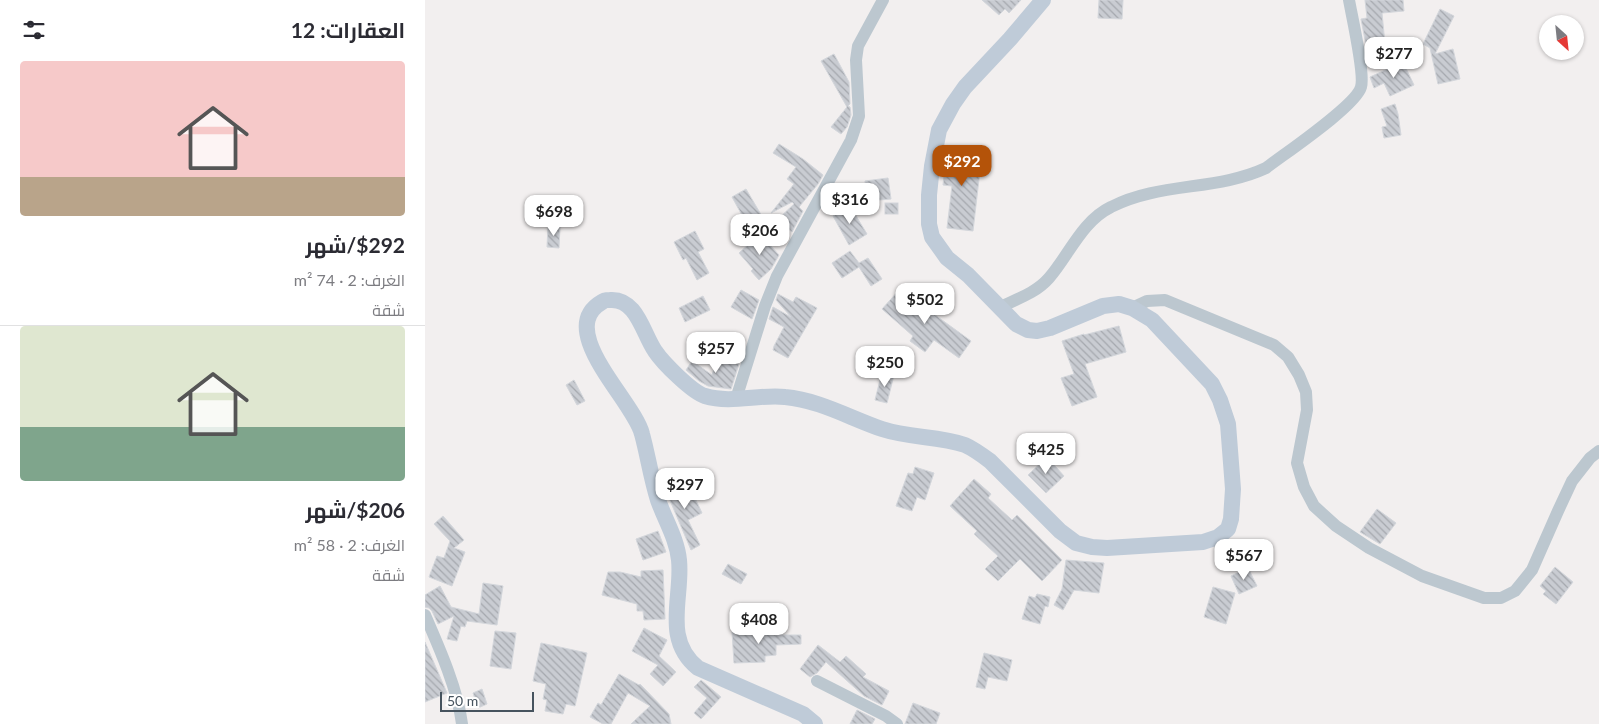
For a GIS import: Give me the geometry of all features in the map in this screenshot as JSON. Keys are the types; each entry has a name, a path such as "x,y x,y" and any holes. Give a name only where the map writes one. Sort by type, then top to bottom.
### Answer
{"main road":[{"path":"815,724 803,714 698,668 689,660 683,650 675,618 679,577 679,559 675,541 652,481 641,431 635,416 598,362 590,346 586,326 591,312 603,301 616,300 627,304 633,310 654,350 662,360 691,387 703,395 718,399 769,396 804,399 883,430 945,440 966,446 990,461 1060,531 1076,543 1107,548 1203,542 1218,537 1228,529 1231,519 1233,489 1228,424 1220,400 1212,384 1204,374 1152,320 1132,308 1119,304 1103,306 1051,328 1037,331 1028,330 1016,324 1000,306 947,258 932,237 929,224 929,195 939,130 965,87 1043,0"}],"street":[{"path":"736,399 765,306 777,276 851,140 859,116 857,46 883,0"},
{"path":"1000,306 1035,291 1048,279 1089,223 1109,207 1141,196 1254,174 1266,168 1344,109 1356,98 1362,86 1349,0"},
{"path":"1132,308 1147,301 1165,300 1274,345 1288,356 1306,392 1307,410 1297,463 1304,487 1314,506 1336,526 1369,548 1422,576 1484,598 1501,598 1515,591 1532,570 1557,510 1572,481 1590,458 1599,451"},
{"path":"425,616 447,668 462,724"},
{"path":"817,681 886,716 897,724"}],"building":[{"path":"982,0 1021,0 1009,13 1005,9 999,15"},
{"path":"1099,0 1123,0 1122,19 1098,18"},
{"path":"1365,0 1403,0 1404,11 1382,13 1385,44 1366,45 1361,19 1367,18"},
{"path":"1440,9 1454,16 1435,54 1453,49 1460,79 1438,84 1430,48 1423,44"},
{"path":"834,54 849,82 850,104 848,106 850,107 851,115 847,127 841,134 831,127 847,107 821,61"},
{"path":"1403,62 1414,85 1390,96 1384,83 1374,88 1370,77"},
{"path":"1395,104 1401,135 1384,138 1382,127 1387,126 1381,109"},
{"path":"779,144 803,159 823,175 799,207 803,211 792,232 777,220 794,204 792,202 771,213 794,184 787,179 796,167 773,153"},
{"path":"947,149 982,153 973,231 947,228 952,186 943,185"},
{"path":"888,178 891,199 867,201 865,181"},
{"path":"746,189 763,218 742,229 738,220 743,217 732,197"},
{"path":"885,203 898,203 898,214 885,214"},
{"path":"850,206 867,234 849,245 833,216"},
{"path":"548,226 560,226 559,248 547,247"},
{"path":"695,231 704,249 698,252 709,273 697,280 686,258 683,260 674,242"},
{"path":"760,234 779,255 771,269 759,280 751,271 753,269 739,253"},
{"path":"850,251 859,263 868,258 882,279 871,286 859,267 842,278 832,263"},
{"path":"900,289 929,314 931,312 971,341 959,358 934,340 925,352 910,341 913,336 882,309"},
{"path":"741,290 759,300 752,319 731,307"},
{"path":"778,294 793,302 796,297 817,308 788,358 773,350 784,327 769,319 773,307 791,317 776,300"},
{"path":"703,296 710,310 685,322 679,308"},
{"path":"1119,326 1126,352 1085,364 1097,397 1072,406 1061,378 1074,374 1062,341"},
{"path":"718,356 739,364 731,389 708,386 686,370 692,361 712,375"},
{"path":"882,372 894,375 887,403 875,400"},
{"path":"574,380 585,401 577,405 566,385"},
{"path":"1047,457 1064,476 1046,493 1028,475"},
{"path":"915,467 934,473 925,500 917,497 912,511 896,506 908,473 913,474"},
{"path":"974,479 991,494 988,498 1012,520 1017,515 1062,560 1042,581 1020,559 998,581 985,569 998,556 974,534 977,531 950,506"},
{"path":"687,481 702,513 688,520 700,545 691,550 666,491"},
{"path":"1377,509 1396,523 1380,544 1360,532"},
{"path":"443,516 464,540 454,548 465,552 452,586 429,577 437,556 444,558 450,541 434,524"},
{"path":"658,531 666,552 643,560 636,539"},
{"path":"1066,560 1104,563 1099,593 1074,590 1063,610 1054,605 1062,589"},
{"path":"728,564 747,574 741,584 722,574"},
{"path":"1555,567 1573,582 1556,604 1543,594 1546,591 1540,586"},
{"path":"1248,568 1257,586 1239,594 1231,576"},
{"path":"663,570 665,619 644,620 643,611 637,611 637,604 602,595 608,572 620,572 641,577 641,571"},
{"path":"483,583 503,586 497,625 467,621 465,627 461,626 457,641 447,639 454,616 438,624 432,611 425,607 425,595 440,586 451,607 479,614"},
{"path":"1213,587 1235,593 1226,624 1204,617"},
{"path":"1037,594 1050,597 1048,607 1045,606 1040,624 1022,619 1029,596 1035,598"},
{"path":"644,628 667,640 659,656 676,672 663,686 650,674 658,665 632,651"},
{"path":"495,631 516,633 511,669 490,666"},
{"path":"775,631 775,635 801,635 801,644 776,645 776,655 765,656 765,662 734,663 732,632"},
{"path":"425,642 447,693 425,702"},
{"path":"541,643 587,653 575,706 566,704 563,714 545,711 547,700 543,699 546,684 533,681"},
{"path":"818,645 840,662 846,656 866,674 863,677 889,691 882,705 864,696 826,662 817,673 810,677 800,669"},
{"path":"984,653 1012,660 1007,681 988,677 985,689 976,687"},
{"path":"619,674 640,684 669,714 671,724 631,724 650,706 628,693 611,724 603,724 590,717 598,703 601,705"},
{"path":"701,680 721,697 701,719 694,713 707,698 694,687"},
{"path":"482,689 487,704 478,708 473,693"},
{"path":"913,703 940,713 936,724 905,724"},
{"path":"857,710 875,719 872,724 850,724"}]}
